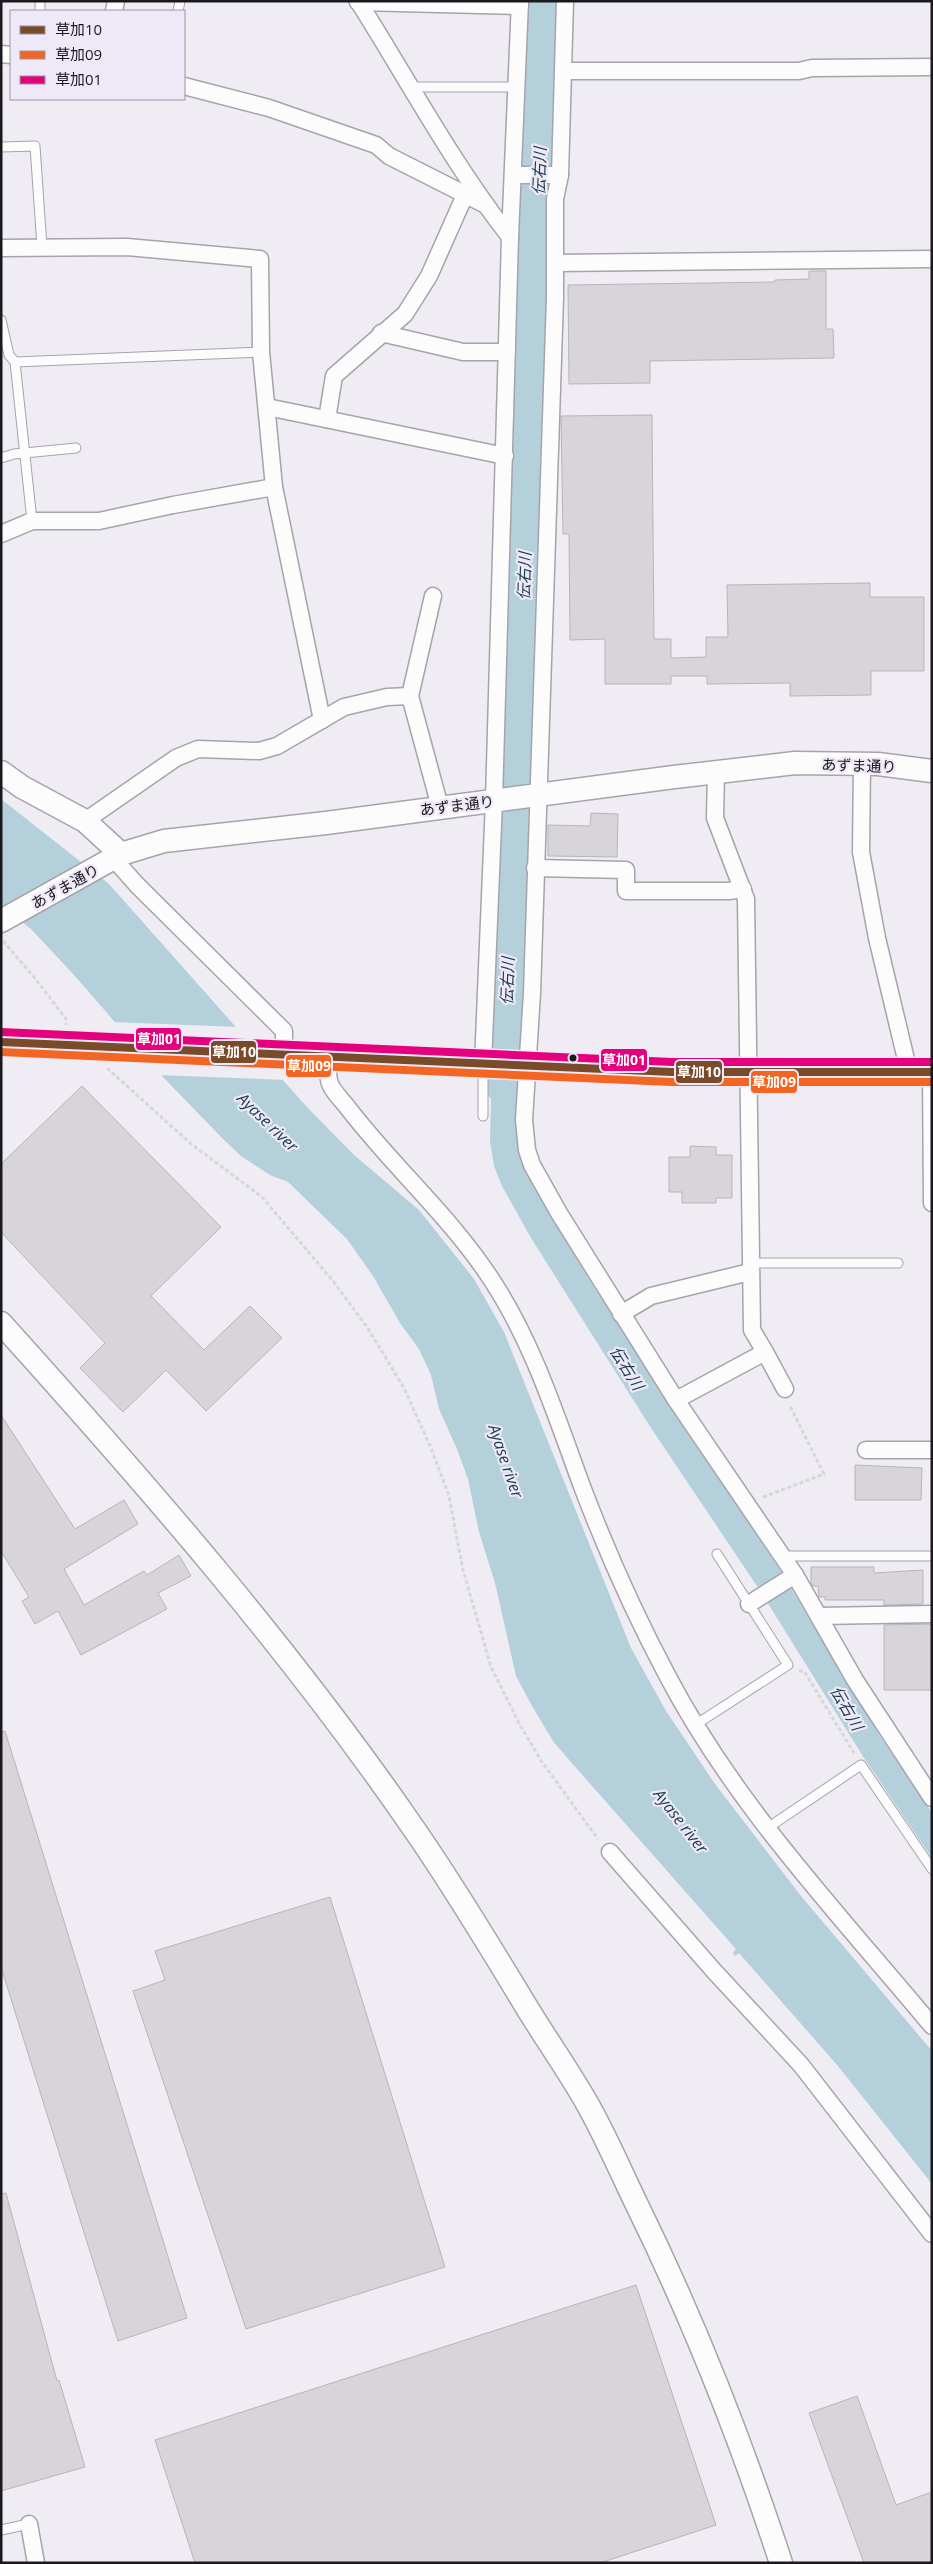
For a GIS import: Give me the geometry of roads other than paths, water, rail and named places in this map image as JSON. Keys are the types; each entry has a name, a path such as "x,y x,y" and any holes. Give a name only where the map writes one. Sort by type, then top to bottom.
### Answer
{"street":[{"path":"565,1 560,176 555,199 555,263 534,796 535,868 532,993 523,1065 524,1120 527,1150 532,1165 622,1314 676,1400 782,1556 792,1577 819,1616 860,1688 932,1798"},
{"path":"358,2 520,4 510,237 496,801 487,1064"},
{"path":"358,2 413,87 462,172 510,237"},
{"path":"564,71 799,71 812,68 932,67"},
{"path":"185,86 269,108 376,145 389,156 484,204"},
{"path":"514,176 560,176"},
{"path":"327,419 334,376 405,314 429,276 465,195"},
{"path":"1,248 127,247 260,259 261,352 274,488 322,720"},
{"path":"555,263 932,259"},
{"path":"381,333 463,352 507,352"},
{"path":"267,407 504,456"},
{"path":"1,534 32,521 99,521 173,505 274,488"},
{"path":"433,596 410,696 440,807"},
{"path":"85,821 176,758 198,749 259,751 277,746 344,707 387,697 410,696"},
{"name":"あずま通り","path":"1,921 110,861 164,841 716,772 795,764 862,764 932,771"},
{"path":"862,764 861,852 877,938 924,1072 932,1203"},
{"path":"1,772 22,787 85,821 110,861 137,885 284,1031 290,1054"},
{"path":"716,772 715,818 746,899 752,1330 785,1389"},
{"path":"535,868 626,870 626,891 743,889"},
{"path":"1,1042 104,1048 290,1054 748,1074 924,1072"},
{"path":"329,1056 329,1082 369,1136 460,1235 513,1315 530,1350 585,1494 617,1569 666,1674 695,1725 766,1829 932,2026"},
{"path":"622,1314 651,1296 750,1267"},
{"path":"1,1323 97,1429 190,1539 303,1679 416,1831 503,1968 588,2106 662,2256 699,2337 739,2438 781,2563"},
{"path":"676,1400 765,1352"},
{"path":"866,1450 932,1450"},
{"path":"754,1601 792,1577"},
{"path":"819,1616 932,1614"},
{"path":"610,1852 714,1971 801,2065 932,2234"},
{"path":"29,2524 36,2563"}],"lane":[{"path":"413,87 516,87"},
{"path":"1,146 35,146 42,248"},
{"path":"1,320 10,355 15,362 32,521"},
{"path":"15,362 261,352"},
{"path":"1,458 26,453 76,448"},
{"path":"483,1116 487,1064"},
{"path":"750,1267 898,1263"},
{"path":"695,1725 788,1665 754,1601 717,1554"},
{"path":"782,1556 932,1556"},
{"path":"766,1829 860,1765 932,1869"},
{"path":"1,2530 29,2524"}],"water":[{"name":"Ayase river","path":"1,799 109,884 306,1106 354,1155 419,1210 474,1279 504,1332 631,1648 666,1711 715,1784 801,1896 932,2051 932,2184 838,2066 739,1953 735,1956 733,1953 736,1949 553,1741 516,1676 495,1583 479,1532 468,1479 439,1409 431,1375 419,1349 400,1323 373,1276 347,1239 288,1182 270,1175 241,1156 223,1139 162,1076 32,930 1,904"},
{"path":"493,1032 520,1033 517,1138 523,1162 539,1197 597,1292 780,1570 881,1738 932,1813 932,1858 864,1758 759,1589 651,1428 531,1238 502,1186 494,1166 490,1141"}],"waterway":[{"name":"伝右川","path":"503,1084 509,995 535,315 544,1"}]}
